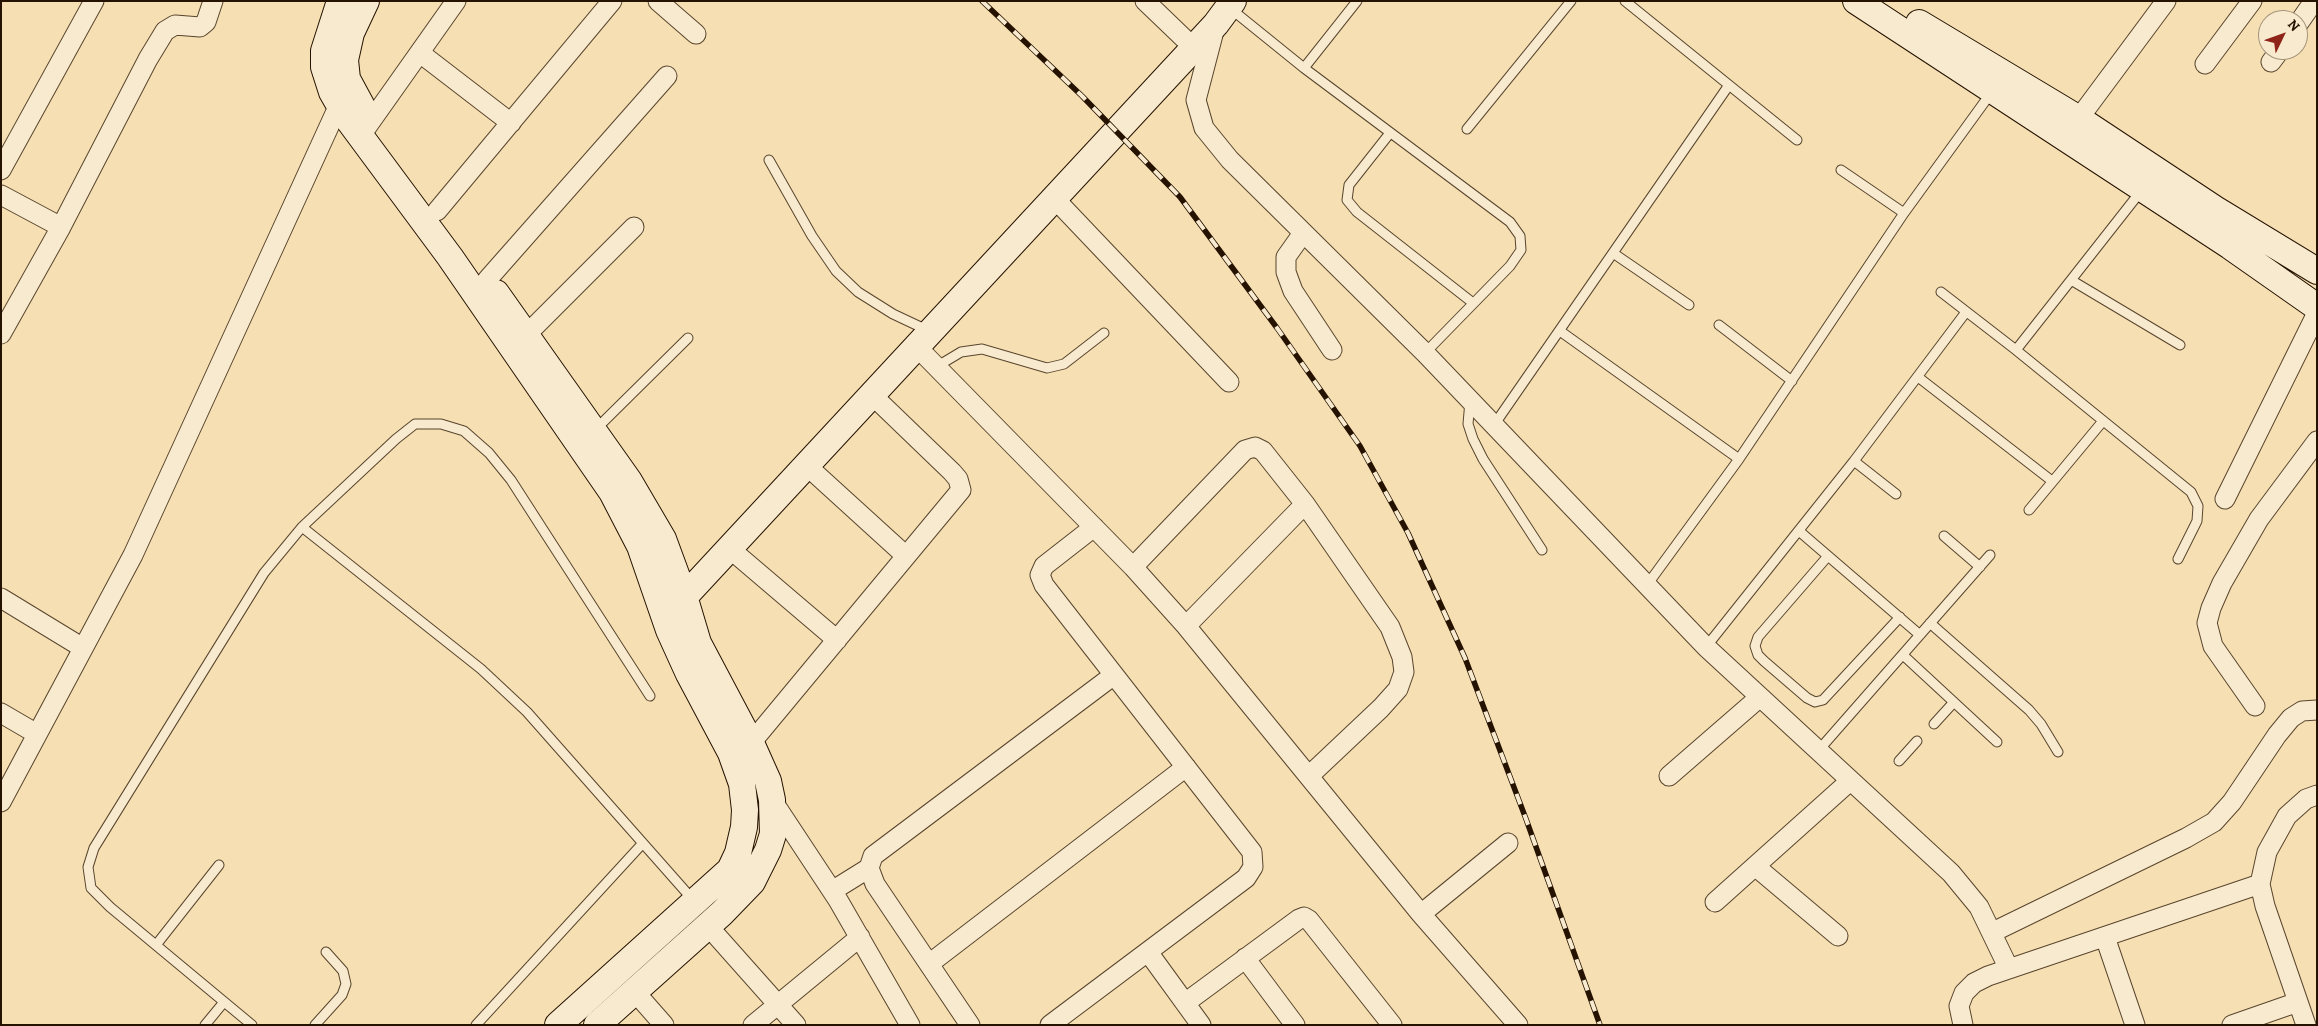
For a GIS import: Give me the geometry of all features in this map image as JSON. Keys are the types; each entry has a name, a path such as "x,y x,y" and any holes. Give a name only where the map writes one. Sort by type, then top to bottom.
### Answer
{"main road":[{"path":"344,94 345,60 351,33 366,1"},
{"path":"1856,1 1992,91 2072,128 2142,189 2317,307"},
{"path":"1888,1 2072,128 2214,209 2317,271"},
{"path":"337,2 324,51 324,67 328,81 344,94 450,257 612,492 640,546 665,618 689,674 731,754 739,774 745,810 738,853 730,870 558,1025"},
{"path":"665,618 1194,48 1226,11"},
{"path":"365,128 437,211 629,481 663,539 684,596 698,642 751,742 768,781 772,800 773,834 761,865 743,892 708,926 597,1025"}],"street":[{"path":"1,170 94,1"},
{"path":"1,334 61,227 148,59 166,30 175,25 200,27 206,22 213,1"},
{"path":"365,128 456,1"},
{"path":"437,211 612,1"},
{"path":"658,1 696,34"},
{"path":"1144,1 1194,48"},
{"path":"2205,64 2252,1"},
{"path":"2072,128 2158,4"},
{"path":"1226,11 1196,100 1204,128 1230,160 1425,353 1706,647 1951,873 1979,907 1993,932 2009,969"},
{"path":"420,53 511,123"},
{"path":"487,280 667,76"},
{"path":"1,802 133,555 344,94"},
{"path":"1,195 61,227"},
{"path":"1054,198 1229,382"},
{"path":"526,335 634,227"},
{"path":"1303,233 1286,257 1286,272 1293,291 1332,350"},
{"path":"2225,499 2317,314"},
{"path":"923,339 936,367 1133,567 1186,626 1310,775 1421,914 1518,1025"},
{"path":"751,742 961,490 961,485 952,472 871,394"},
{"path":"2255,706 2213,646 2207,623 2210,608 2222,583 2259,519 2317,442"},
{"path":"1133,567 1245,450 1254,447 1263,450 1305,504 1390,627 1402,657 1404,672 1398,689 1381,708 1310,775"},
{"path":"806,465 906,556"},
{"path":"1186,626 1305,504"},
{"path":"1050,1025 1246,878 1253,866 1252,852 1053,597 1040,575 1044,566 1094,527"},
{"path":"729,548 837,640"},
{"path":"1,598 84,648"},
{"path":"970,1025 875,884 869,868 873,856 1114,675"},
{"path":"1668,776 1760,697"},
{"path":"1993,932 2186,838 2214,822 2232,802 2277,735 2291,718 2302,712 2317,710"},
{"path":"1,713 37,734"},
{"path":"929,964 1186,767"},
{"path":"739,774 772,800 832,891 910,1025"},
{"path":"1715,902 1850,781"},
{"path":"2306,1025 2265,906 2260,884 2267,852 2287,816 2306,799 2317,796"},
{"path":"1421,914 1508,843"},
{"path":"1755,866 1838,936"},
{"path":"832,891 869,868"},
{"path":"1963,1025 1960,1006 1964,993 1974,983 2009,969 2260,884"},
{"path":"1185,1003 1299,918 1304,917 1309,920 1392,1025"},
{"path":"708,926 796,1025"},
{"path":"2106,936 2135,1025"},
{"path":"753,1025 860,937"},
{"path":"1148,952 1201,1025"},
{"path":"1245,958 1295,1025"},
{"path":"635,992 664,1025"},
{"path":"2232,1025 2298,1002"}],"lane":[{"path":"1304,68 1357,1"},
{"path":"1467,129 1571,1"},
{"path":"1625,1 1796,140"},
{"path":"1226,11 1510,222 1520,236 1521,250 1510,266 1425,353"},
{"path":"1494,425 1729,85"},
{"path":"1647,585 1739,459 1904,213 1992,91"},
{"path":"1390,132 1349,185 1347,200 1357,212 1473,303"},
{"path":"769,160 812,236 836,271 858,292 886,310 923,339"},
{"path":"1841,170 1904,213"},
{"path":"2016,350 2142,189"},
{"path":"1614,253 1689,305"},
{"path":"2071,280 2180,345"},
{"path":"1941,292 2016,350 2191,492 2198,506 2197,521 2178,559"},
{"path":"1706,647 1854,461 1966,312"},
{"path":"1719,325 1792,381"},
{"path":"1560,331 1739,459"},
{"path":"936,367 961,352 982,349 1047,368 1064,364 1104,333"},
{"path":"594,431 688,338"},
{"path":"1918,377 2052,481"},
{"path":"1470,400 1468,424 1473,439 1483,458 1542,550"},
{"path":"2029,510 2103,422"},
{"path":"252,1025 110,907 91,888 88,866 94,848 264,573 302,527 396,439 415,424 441,424 464,431 489,453 511,480 650,696"},
{"path":"1854,461 1896,494"},
{"path":"302,527 481,669 527,712 694,901"},
{"path":"1799,531 1920,635"},
{"path":"1944,536 1980,567"},
{"path":"1818,751 1990,555"},
{"path":"1828,556 1758,637 1755,646 1758,654 1764,661 1807,698 1815,702 1823,700 1900,618"},
{"path":"1930,623 2029,710 2041,724 2058,752"},
{"path":"1903,654 1997,742"},
{"path":"1934,724 1954,702"},
{"path":"1899,761 1917,741"},
{"path":"476,1025 643,843"},
{"path":"156,946 218,865"},
{"path":"315,1025 342,994 346,984 343,971 326,952"},
{"path":"204,1025 224,1002"}],"railway":[{"path":"982,1 1082,96 1180,197 1277,328 1360,446 1408,533 1465,658 1526,819 1600,1025"}]}
